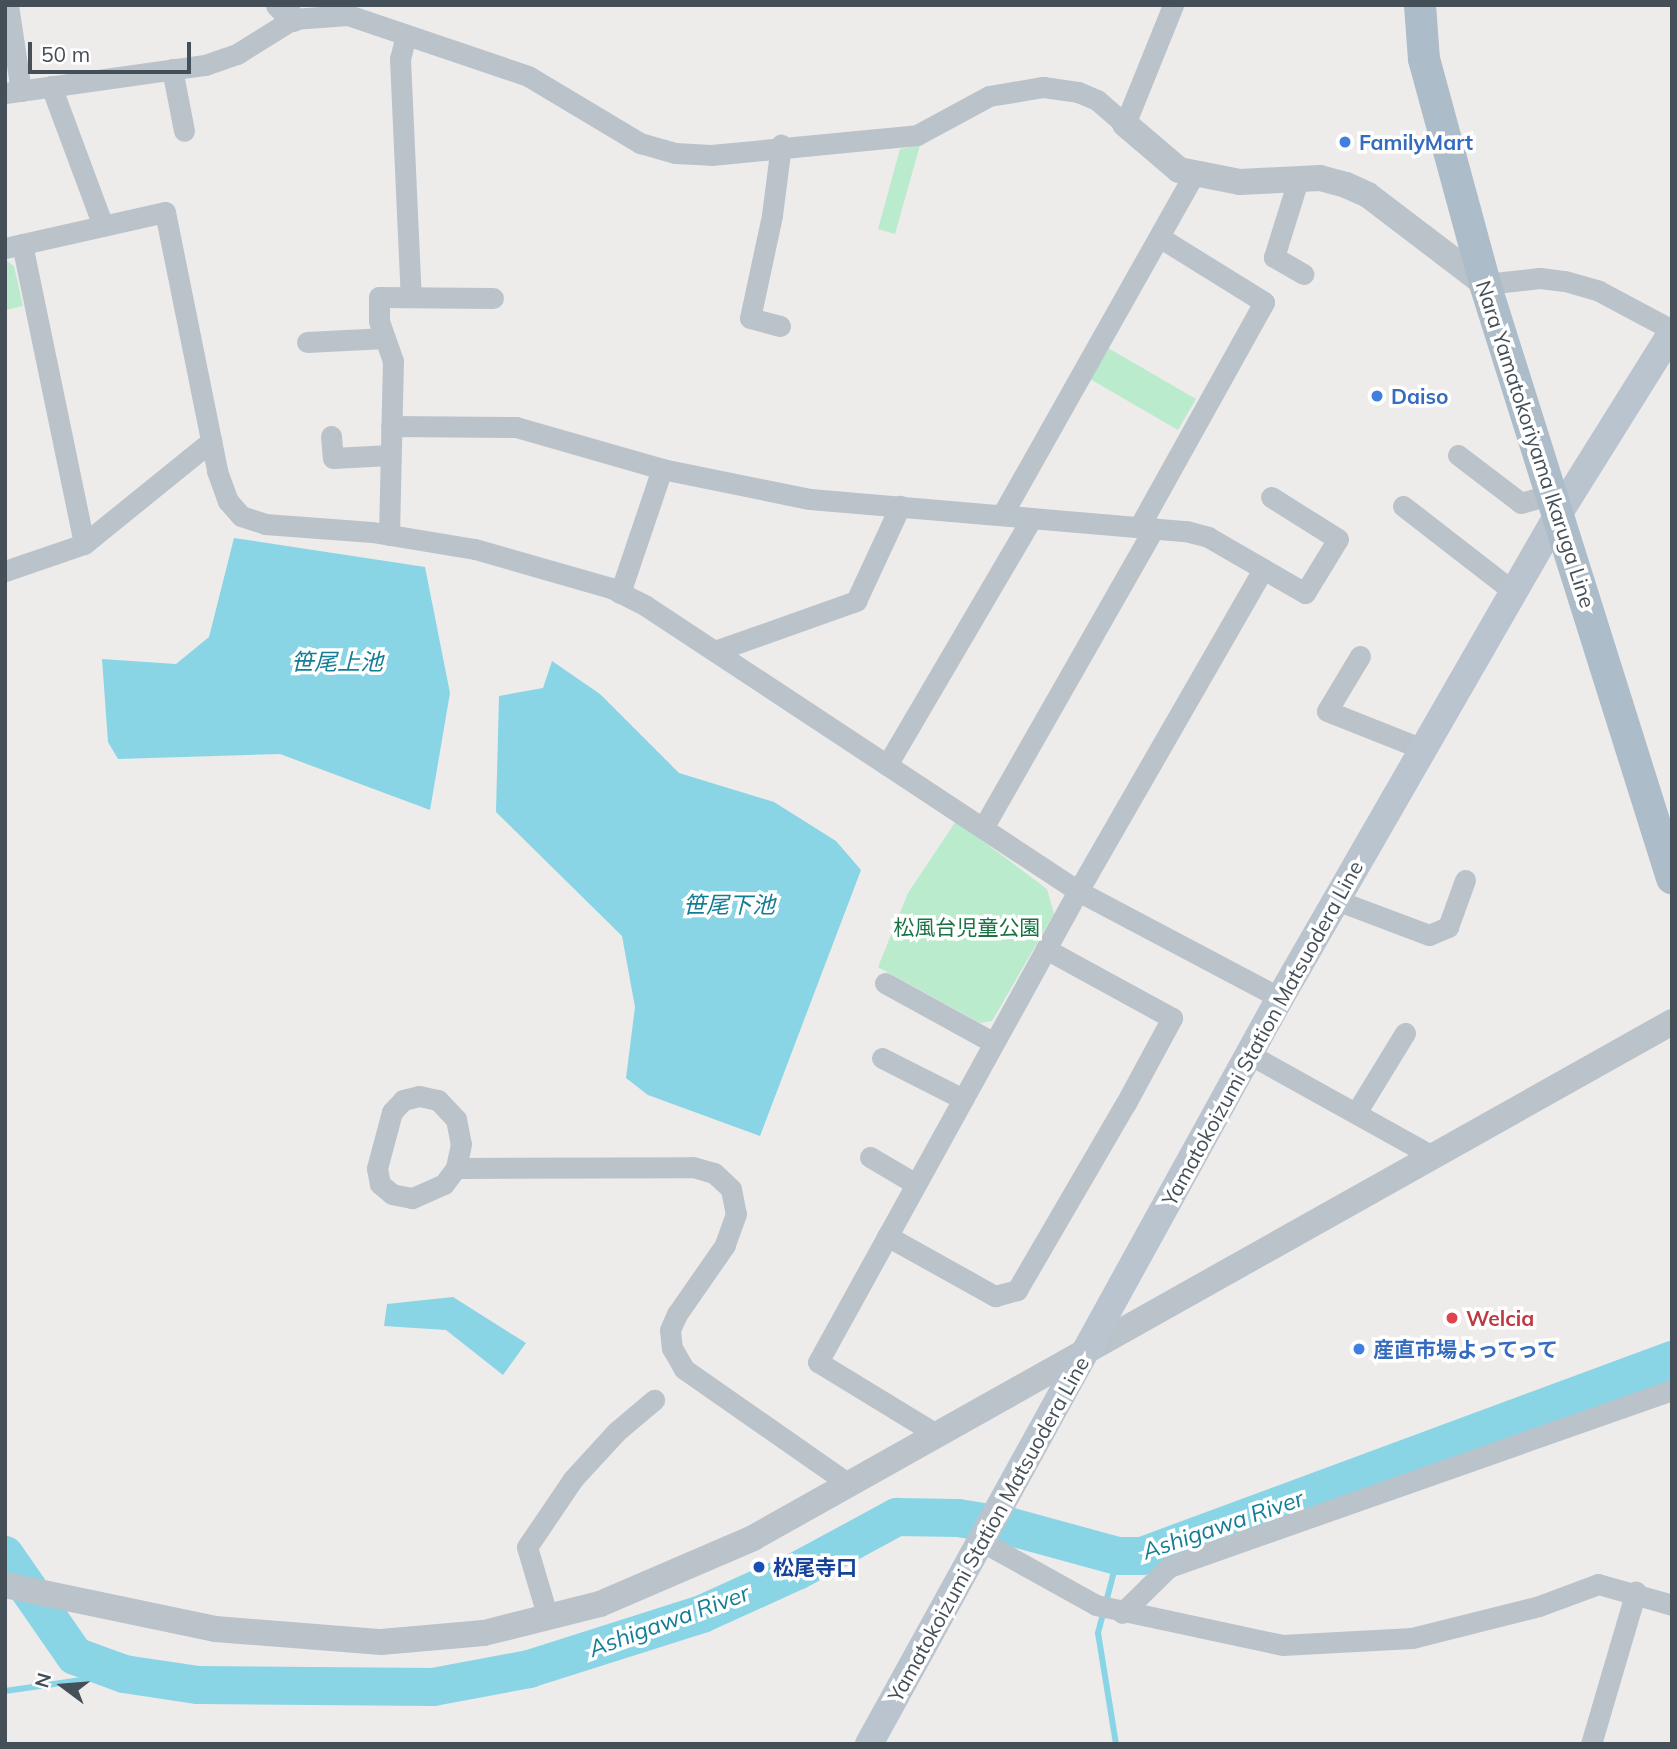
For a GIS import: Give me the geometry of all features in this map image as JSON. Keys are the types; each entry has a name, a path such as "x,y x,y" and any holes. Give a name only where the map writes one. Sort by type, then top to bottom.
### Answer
{"main road":[{"name":"Nara Yamatokoriyama Ikaruga Line","path":"1420,5 1424,59 1485,284 1672,878"},
{"name":"Yamatokoizumi Station Matsuodera Line","path":"869,1744 1280,998 1514,592 1556,504 1668,345"}],"street":[{"path":"8,5 13,92 172,69 237,54 286,12 348,15 528,76 587,115 663,150 711,155 781,145 917,135 989,96 1043,87 1078,92 1097,100 1149,149 1179,170 1240,182 1320,178 1368,195 1485,284 1540,278 1565,281 1599,291 1668,345"},
{"path":"1125,124 1173,5"},
{"path":"406,35 400,59 411,297"},
{"path":"172,69 184,131"},
{"path":"51,86 103,226"},
{"path":"780,326 750,318 772,215 781,145"},
{"path":"1002,515 1194,174"},
{"path":"1298,180 1274,257 1303,274"},
{"path":"84,544 13,246 165,212 211,441 228,501 241,516 265,524 388,535 475,549 620,593 715,651 1078,891 1280,998"},
{"path":"983,828 1146,528 1264,302 1159,237"},
{"path":"388,535 393,361 379,321 380,297 493,298"},
{"path":"307,342 385,338"},
{"path":"391,426 516,426 662,469 810,499 1146,528 1208,537 1304,593 1338,539 1271,497"},
{"path":"331,436 333,458 390,455"},
{"path":"5,571 84,544 211,441"},
{"path":"1458,455 1521,503 1556,504"},
{"path":"620,593 662,469"},
{"path":"715,651 856,601 900,506"},
{"path":"1403,506 1514,592"},
{"path":"887,765 1032,518"},
{"path":"936,1434 818,1362 1078,891 1263,569"},
{"path":"1360,656 1327,711 1423,749"},
{"path":"1336,900 1429,935 1448,927 1465,880"},
{"path":"887,1236 995,1296 1017,1290 1126,1103 1172,1018 1046,949"},
{"path":"885,984 994,1043"},
{"path":"6,1585 215,1629 319,1640 444,1638 548,1618 600,1604 690,1568 849,1484 1672,1022"},
{"path":"1356,1113 1405,1033"},
{"path":"1249,1054 1432,1156"},
{"path":"882,1058 963,1099"},
{"path":"419,1096 438,1100 456,1119 461,1144 456,1167 444,1184 412,1198 392,1194 380,1184 377,1168 384,1132 403,1100 419,1096"},
{"path":"870,1157 916,1184"},
{"path":"456,1167 693,1167 714,1173 731,1189 736,1214 725,1245 677,1314 670,1329 672,1348 684,1369 849,1484"},
{"path":"1122,1613 1169,1567 1672,1390"},
{"path":"548,1618 527,1547 573,1479 616,1432 654,1400"},
{"path":"981,1541 1096,1605 1122,1613 1295,1644 1412,1638 1539,1606 1598,1584 1636,1591 1672,1605"},
{"path":"1591,1744 1636,1591"}],"green space":[{"path":"920,145 895,234 878,229 900,149"},
{"path":"5,260 14,266 23,306 5,310"},
{"path":"1108,348 1196,399 1178,430 1090,379"},
{"name":"松風台児童公園","path":"956,821 1047,889 1054,914 992,1021 980,1023 878,967 908,893"}],"water":[{"name":"笹尾上池","path":"234,538 425,567 450,693 430,810 280,754 118,759 108,742 102,659 176,664 209,637"},
{"name":"笹尾下池","path":"552,661 600,694 679,773 774,802 836,841 861,870 760,1136 648,1095 626,1078 635,1007 622,936 496,812 499,696 543,688"},
{"path":"453,1297 526,1343 503,1375 446,1330 384,1326 387,1304"}],"waterway":[{"name":"Ashigawa River","path":"5,1555 75,1656 124,1674 198,1685 433,1687 529,1669 702,1614 797,1571 897,1517 958,1518 1008,1526 1118,1556 1142,1556 1672,1360"},
{"path":"1116,1744 1098,1633 1118,1556"},
{"path":"5,1691 124,1674"}],"place":[{"name":"FamilyMart","path":"1345,142"},
{"name":"Daiso","path":"1377,396"},
{"name":"Welcia","path":"1452,1318"},
{"name":"産直市場よってって","path":"1359,1349"},
{"name":"松尾寺口","path":"759,1567"}]}
